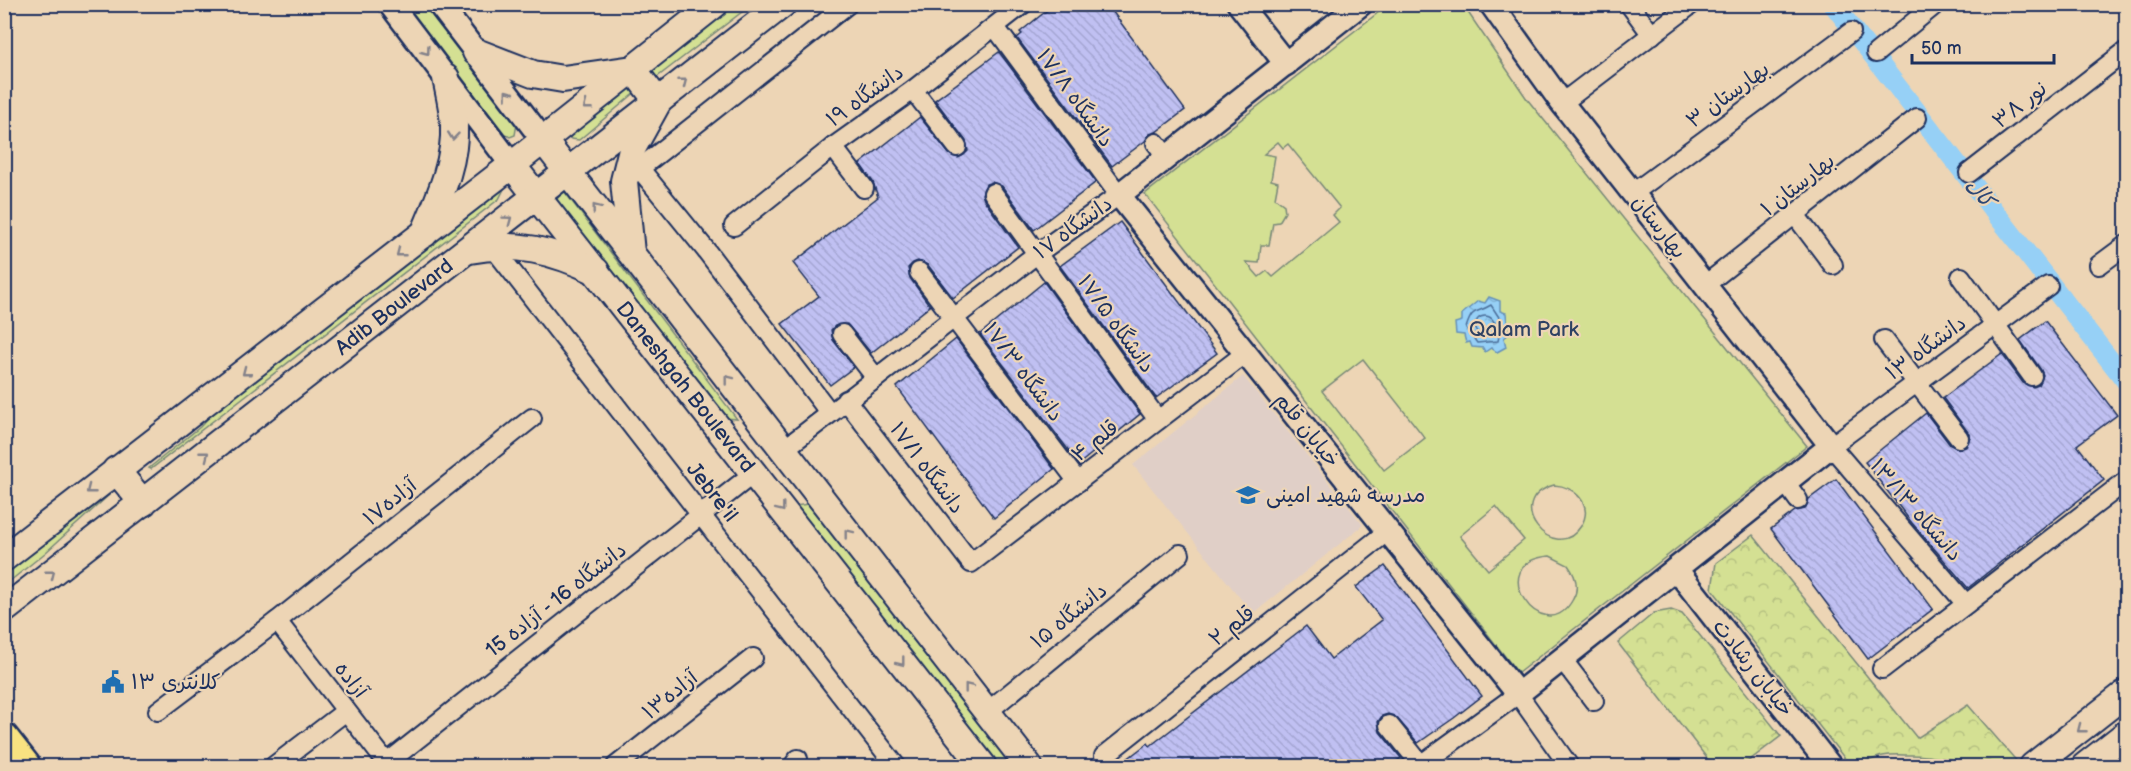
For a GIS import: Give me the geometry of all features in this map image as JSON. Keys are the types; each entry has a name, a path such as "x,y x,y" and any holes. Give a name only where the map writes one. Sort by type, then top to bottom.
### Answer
{"main road":[{"name":"Adib Boulevard","path":"4,558 423,235 715,4"},
{"name":"Adib Boulevard","path":"4,610 481,248 568,172 783,4"},
{"path":"476,52 532,74 563,79 633,69 658,102 632,149 632,254"},
{"path":"423,235 442,191 450,159 454,125 446,78"},
{"name":"Daneshgah Boulevard","path":"543,140 1029,766"},
{"name":"Daneshgah Boulevard","path":"512,165 983,766"},
{"path":"481,248 542,250 597,272"},
{"path":"116,470 143,503"},
{"path":"2033,766 2127,693"},
{"path":"2085,766 2127,734"},
{"path":"4,738 26,766"}],"street":[{"name":"Daneshgah Boulevard","path":"390,4 512,165"},
{"name":"Daneshgah Boulevard","path":"439,4 543,140"},
{"path":"830,413 705,249 632,175 848,4"},
{"name":"دانشگاه ۱۹","path":"734,226 833,147 913,90 1023,4"},
{"path":"1239,4 1286,64"},
{"name":"دانشگاه ۱۷","path":"783,450 1038,253 1119,195 1161,150 1286,64 1361,4"},
{"name":"بهارستان","path":"1491,4 1562,103 1831,446"},
{"path":"1629,4 1652,35"},
{"path":"1562,103 1692,4"},
{"path":"1876,53 1936,4"},
{"name":"دانشگاه ۱۷/۸","path":"995,27 1119,195"},
{"name":"بهارستان ۳","path":"1633,193 1851,32"},
{"name":"نور ۳۸","path":"1969,173 2127,51"},
{"path":"913,90 957,147"},
{"name":"بهارستان ۱","path":"1705,285 1796,216 1917,118"},
{"path":"833,147 864,188"},
{"name":"دانشگاه ۱۷/۵","path":"993,193 1158,420"},
{"name":"خیابان قلم","path":"1119,195 1518,694"},
{"path":"1796,216 1833,265"},
{"path":"2098,265 2126,247"},
{"name":"Jebre'il","path":"481,248 701,514 896,766"},
{"name":"دانشگاه ۱۷/۳","path":"919,272 1078,482"},
{"path":"1961,277 2032,376"},
{"name":"دانشگاه ۱۳","path":"1831,446 2048,286"},
{"path":"843,334 876,378"},
{"path":"1884,340 1959,438"},
{"name":"قلم ۴","path":"971,563 1246,353"},
{"name":"دانشگاه ۱۷/۱","path":"846,400 971,563"},
{"name":"آزاده۱۷","path":"158,711 277,621 532,417"},
{"path":"1389,725 1421,766 1518,694 1676,569 1792,491 1831,446"},
{"name":"دانشگاه ۱۳/۱۳","path":"1831,446 1966,604"},
{"name":"دانشگاه 16 - آزاده 15","path":"388,765 754,473"},
{"path":"1882,669 2127,482"},
{"name":"قلم ۲","path":"1104,756 1388,531"},
{"name":"دانشگاه ۱۵","path":"987,712 1180,554"},
{"name":"خیابان رشادت","path":"1676,569 1830,766"},
{"name":"آزاده","path":"277,621 388,765"},
{"name":"آزاده۱۳","path":"616,766 753,658"},
{"path":"1562,659 1594,701"},
{"path":"1518,694 1569,766"},
{"path":"274,766 346,711"}],"shaded area":[{"name":"مدرسه شهید امینی","path":"1243,376 1363,525 1253,614 1133,465"}],"green space":[{"path":"405,5 424,5 517,124 515,135 510,137 504,133"},
{"path":"729,5 751,5 652,81 644,70"},
{"name":"Qalam Park","path":"1388,5 1463,5 1527,99 1807,446 1518,673 1145,194","holes":["1278,142 1283,148 1288,144 1340,208 1333,215 1339,222 1273,277 1267,271 1259,277 1246,262 1259,263 1261,245 1269,245 1273,223 1279,222 1285,212 1284,205 1275,198 1278,182 1271,180 1275,156 1264,154","1363,359 1425,438 1384,470 1322,391","1554,485 1569,489 1580,498 1584,504 1584,518 1581,526 1570,537 1558,539 1547,535 1537,527 1532,516 1531,504 1538,493","1496,506 1524,540 1488,570 1460,536","1550,556 1568,565 1571,569 1576,582 1575,595 1561,613 1547,616 1535,610 1524,600 1519,586 1520,572 1530,561"]},
{"path":"630,82 637,91 579,140 571,139 569,136"},
{"path":"501,185 504,189 499,199 151,469 149,468 200,427 222,403"},
{"path":"564,191 737,419 725,418 556,200"},
{"path":"108,492 109,495 45,553 5,585 5,572"},
{"path":"808,504 1012,766 999,766 795,506"},
{"path":"1753,535 1917,738 1968,705 2020,765 1996,766 1911,755 1886,755 1860,764 1845,759 1712,589 1716,563"},
{"path":"1671,610 1682,614 1781,736 1742,766 1713,766 1618,643 1654,613"}],"water":[{"path":"1489,297 1500,301 1500,311 1506,313 1508,335 1504,338 1506,347 1497,352 1491,348 1485,352 1483,348 1472,347 1470,342 1466,343 1464,335 1456,334 1455,323 1462,321 1462,314 1478,301 1485,303"}],"building":[{"path":"1055,4 1107,4 1185,110 1150,134 1145,141 1112,166 1017,38 1022,34 1020,32"},
{"path":"999,52 1096,182 1034,230 1002,186 992,182 986,184 982,194 984,200 1018,247 953,298 928,265 918,261 913,263 908,268 910,278 930,306 871,353 847,324 835,326 831,330 833,340 854,367 830,385 782,324 819,296 793,263 878,197 873,182 860,164 920,117 949,154 958,158 968,151 966,141 935,100"},
{"path":"1120,222 1217,353 1156,398 1060,266"},
{"path":"1044,282 1140,414 1079,464 980,334"},
{"path":"2045,321 2117,415 2077,445 2104,480 1968,588 1912,523 1865,462 1926,413 1950,445 1960,449 1966,447 1970,437 1968,432 1943,398 2002,354 2023,383 2033,387 2039,385 2043,375 2041,370 2020,340"},
{"path":"956,339 1054,469 994,518 897,387"},
{"path":"1836,479 1933,609 1868,659 1771,529 1795,511 1805,509 1809,499"},
{"path":"1385,566 1482,696 1418,743 1397,718 1388,714 1382,716 1378,722 1380,732 1401,758 1389,766 1118,766 1148,743 1150,746 1306,626 1331,659 1382,620 1356,587"}],"waterway":[{"name":"کال","path":"1833,4 2126,381"}],"place":[{"name":"مدرسه شهید امینی","path":"1248,495"},
{"name":"کلانتری ۱۳","path":"113,682"}]}
